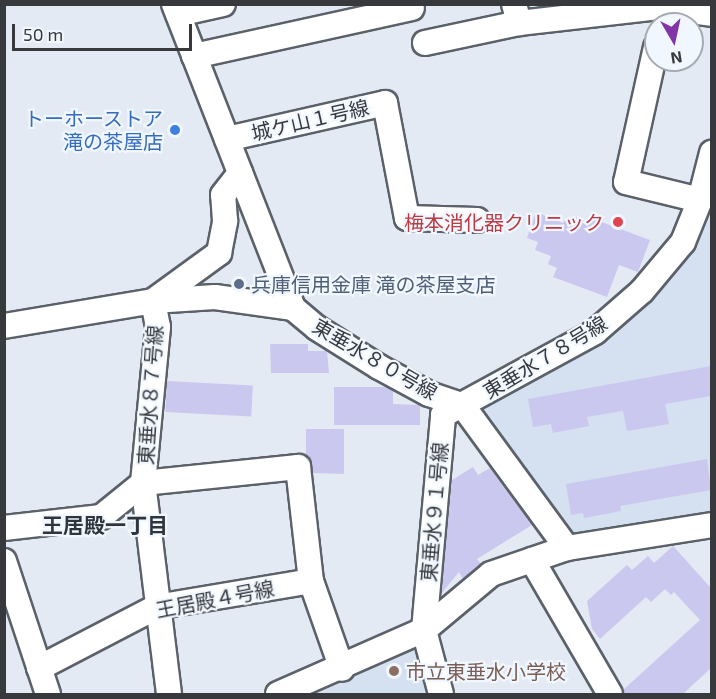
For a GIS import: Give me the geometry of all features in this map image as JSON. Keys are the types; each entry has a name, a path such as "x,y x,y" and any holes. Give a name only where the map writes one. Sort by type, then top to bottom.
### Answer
{"street":[{"path":"176,9 223,4"},
{"path":"194,56 412,8"},
{"name":"東垂水８０号線","path":"176,9 293,308 317,328 379,367 429,394 463,406 567,548"},
{"path":"424,44 517,14 644,16"},
{"path":"650,72 626,182 702,211"},
{"name":"城ケ山１号線","path":"227,139 385,103 407,218 477,220"},
{"name":"東垂水７８号線","path":"463,406 595,332 642,291 683,242 702,211 711,153"},
{"path":"153,301 219,253 225,221 223,195 240,173"},
{"path":"4,326 153,301 215,297 293,308"},
{"name":"東垂水８７号線","path":"4,528 101,517 143,483 158,327 153,301"},
{"name":"東垂水９１号線","path":"424,630 443,415 463,406"},
{"path":"169,694 156,607 143,483 298,467 311,581 342,669"},
{"path":"278,694 342,669 424,630 491,574 567,548 711,525"},
{"path":"532,560 610,694"},
{"path":"4,561 12,609 39,668 48,694"},
{"name":"王居殿４号線","path":"39,668 156,607 311,581"},
{"path":"424,630 441,694"}],"shaded area":[{"path":"711,208 711,511 573,534 482,410 642,309 700,233"},
{"name":"市立東垂水小学校","path":"420,648 432,694 303,694"}],"building":[{"path":"536,212 563,223 565,220 574,223 576,217 587,222 588,217 650,240 638,272 619,265 607,297 553,277 557,268 548,264 551,256 535,250 538,242 527,238"},
{"path":"270,344 308,344 308,351 327,351 329,373 271,373"},
{"path":"711,366 711,396 665,404 669,424 627,431 623,411 587,417 589,426 553,433 551,424 533,427 528,399"},
{"path":"167,381 253,386 251,416 165,412"},
{"path":"334,387 387,387 393,391 393,404 420,405 420,425 334,425"},
{"path":"306,429 344,429 344,474 313,473 306,455"},
{"path":"707,459 711,490 620,506 621,511 584,518 583,513 571,515 566,484"},
{"path":"473,467 478,475 490,468 532,525 477,559 481,564 463,579 459,572 441,594 452,480"},
{"path":"673,546 711,588 711,668 683,694 624,694 623,690 700,620 674,592 671,595 665,589 651,602 646,597 600,639 592,629 587,601 627,565 632,570 648,556 654,563"}],"place":[{"name":"トーホーストア 滝の茶屋店","path":"175,130"},
{"name":"梅本消化器クリニック","path":"618,222"},
{"name":"兵庫信用金庫 滝の茶屋支店","path":"239,284"},
{"name":"市立東垂水小学校","path":"394,671"}],"district":[{"name":"王居殿一丁目","path":"105,525"}]}
